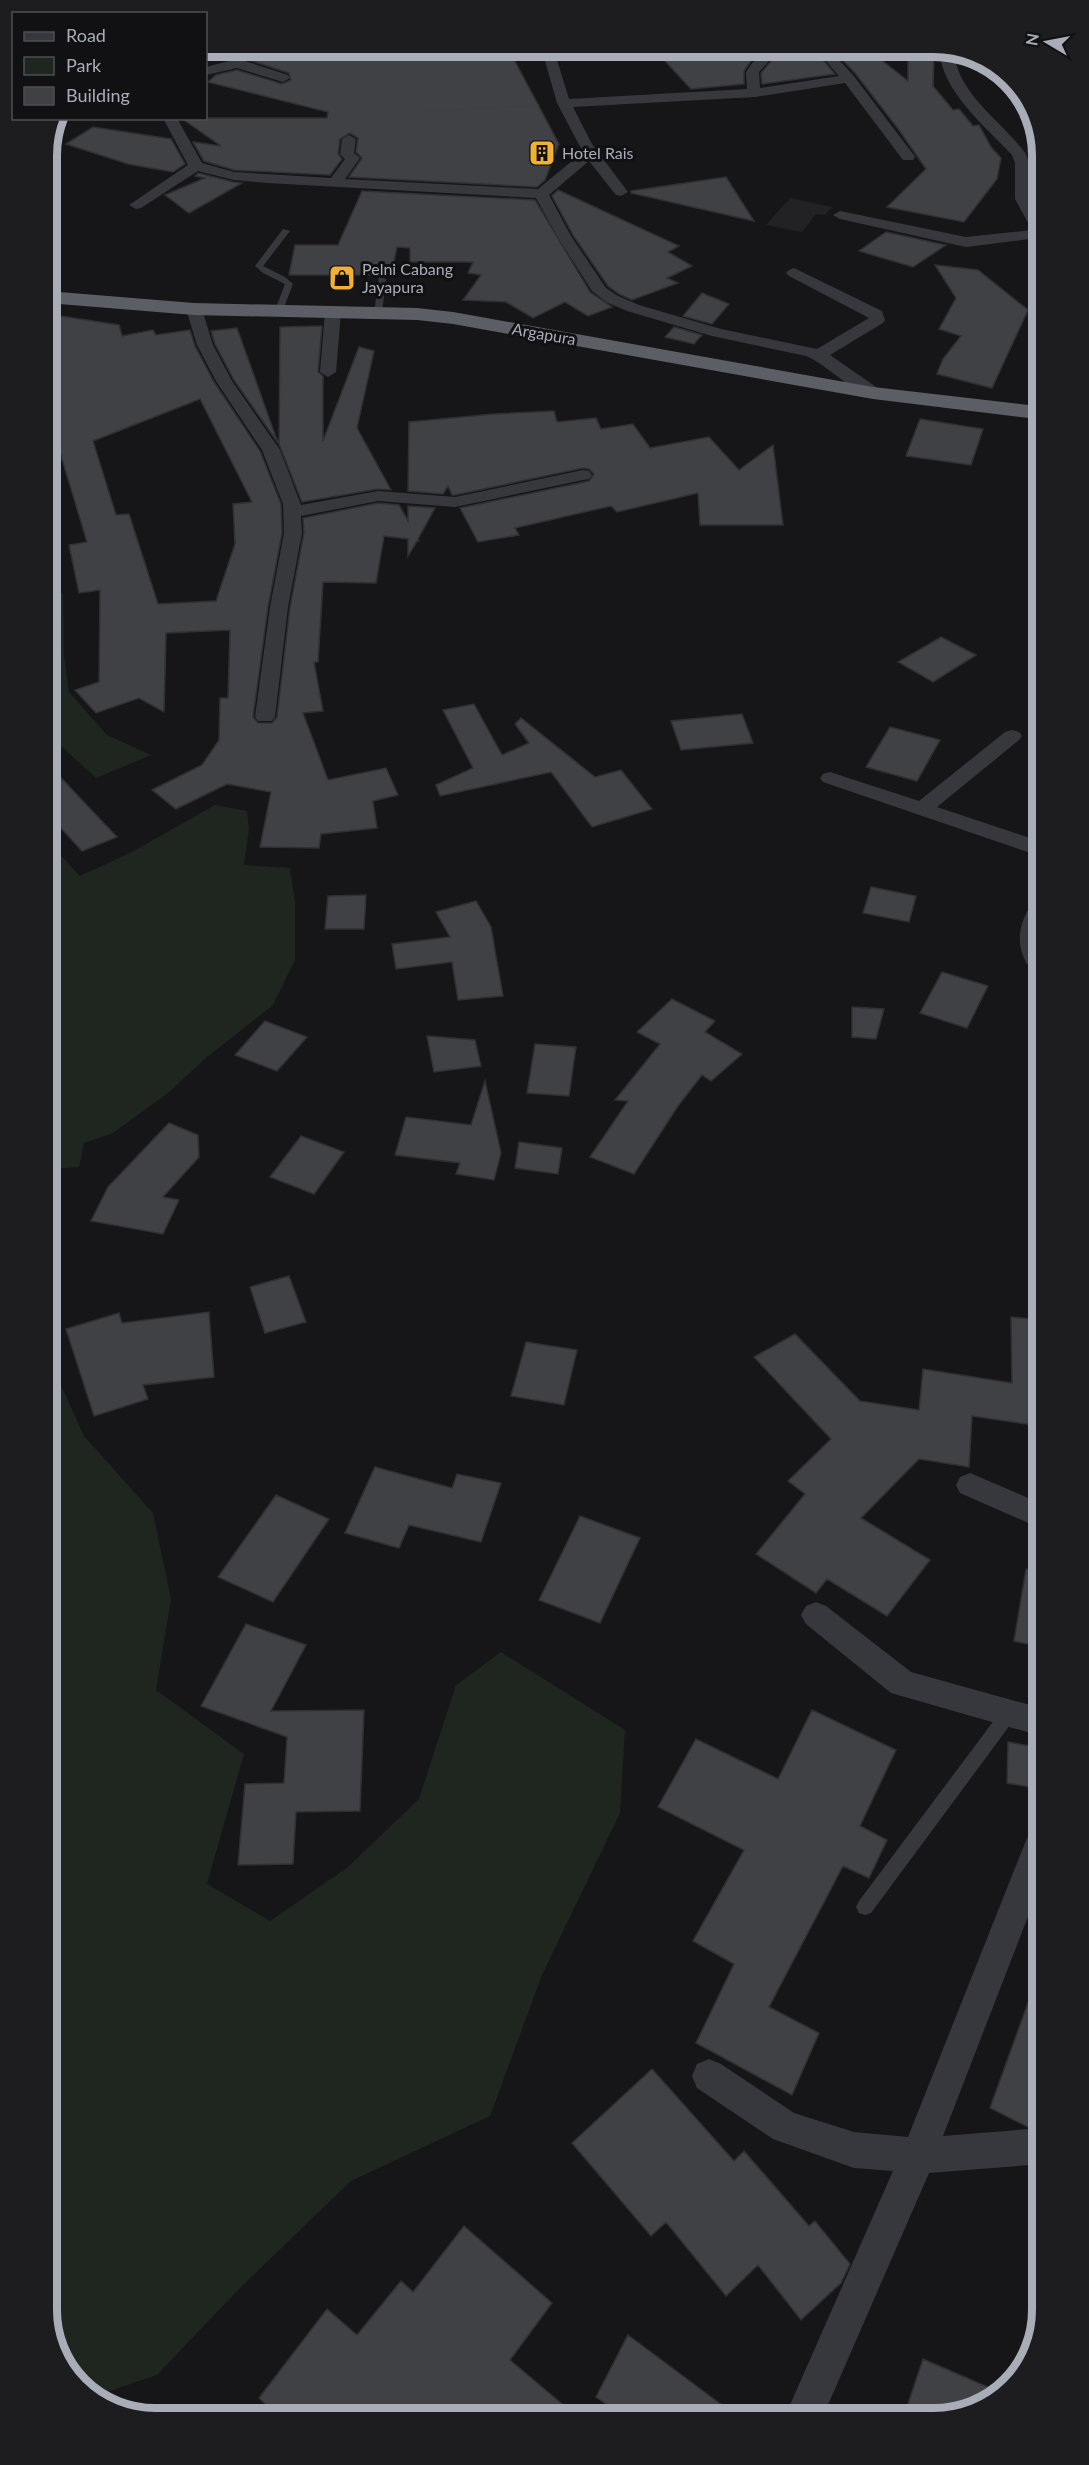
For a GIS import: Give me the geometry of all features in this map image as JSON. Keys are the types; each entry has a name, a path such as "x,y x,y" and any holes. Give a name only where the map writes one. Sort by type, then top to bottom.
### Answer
{"highway":[{"name":"Argapura","path":"57,298 194,309 417,314 485,323 873,393 1032,412"}],"street":[{"path":"549,57 565,103 590,153 621,192"},
{"path":"829,57 848,78 908,157"},
{"path":"950,58 953,73 967,100 1018,154 1022,163 1022,199 1032,218"},
{"path":"755,93 749,77 751,70 762,61"},
{"path":"207,71 231,63 242,63 283,78"},
{"path":"565,103 755,93 848,78"},
{"path":"171,120 196,166 234,176 541,194 590,153"},
{"path":"336,182 353,158 347,154 349,139"},
{"path":"136,205 196,166"},
{"path":"541,194 564,236 600,291 612,299 633,308 718,333 788,346 818,355 873,393"},
{"path":"840,215 966,242 1032,235"},
{"path":"794,273 876,314 877,320 818,355"},
{"path":"194,309 205,345 224,381 271,450 291,504 293,533 279,607 266,717"},
{"path":"328,372 333,312"},
{"path":"292,512 378,496 456,502 583,475"},
{"path":"923,808 1012,736"},
{"path":"830,778 1032,847"},
{"path":"1032,923 1029,945 1032,952"},
{"path":"970,1485 1032,1512"},
{"path":"816,1615 870,1660 902,1683 1032,1719"},
{"path":"808,2408 918,2156 1032,1866"},
{"path":"709,2076 785,2127 854,2150 918,2156 1032,2147"}],"lane":[{"path":"279,310 289,284 277,275 262,271 259,266 286,231"},
{"path":"378,313 382,279"},
{"path":"865,1906 1011,1712"}],"path":[{"path":"418,112 565,103"}],"shaded area":[{"path":"790,198 832,207 825,215 816,214 802,232 766,225"}],"green space":[{"path":"57,585 63,594 64,655 69,692 107,735 151,755 96,778 61,746 57,747"},
{"path":"215,805 247,811 249,829 244,865 290,868 295,902 295,960 273,1005 206,1058 168,1093 113,1133 84,1143 79,1167 57,1168 57,852 80,876 132,852"},
{"path":"57,1376 84,1436 153,1513 171,1599 156,1690 244,1754 207,1884 270,1921 348,1867 419,1799 456,1685 501,1652 625,1730 620,1813 542,1975 490,2116 351,2181 239,2289 157,2375 103,2393 77,2370 62,2342 58,2323"}],"building":[{"path":"238,57 513,57 559,144 545,180 537,187 349,177 362,158 356,152 358,138 350,133 340,139 338,154 342,159 330,175 234,170 204,161 193,142 221,146 184,120 327,118 328,112 208,82 216,75 237,70 282,84 291,80 289,73 246,59 235,59"},
{"path":"661,57 758,57 751,61 744,71 744,84 691,89"},
{"path":"764,57 821,57 835,74 762,84 761,73 771,61"},
{"path":"840,57 878,57 908,81 908,57 934,57 933,86 953,110 959,109 973,126 979,125 991,147 1001,158 997,179 964,222 887,207 926,169 855,73"},
{"path":"93,127 171,139 185,164 173,172 128,164 66,144"},
{"path":"198,173 242,183 189,213 165,195 205,178 195,176"},
{"path":"726,177 754,221 631,193 631,191"},
{"path":"558,190 679,246 668,252 692,266 667,278 678,283 632,300 619,294 608,286 573,235 552,196"},
{"path":"362,191 535,200 590,292 612,307 588,316 565,302 533,318 506,302 463,300 481,275 468,273 473,262 410,262 410,248 397,247 391,275 289,275 295,245 338,245"},
{"path":"886,232 946,245 913,267 859,251"},
{"path":"935,265 978,270 1028,310 992,388 937,374 943,359 961,336 939,329 956,298"},
{"path":"702,293 729,304 712,324 683,316"},
{"path":"57,316 119,325 122,336 153,330 156,335 190,330 195,346 214,382 260,451 281,504 282,533 268,607 253,717 258,723 272,723 277,717 290,607 304,533 303,518 378,503 399,505 408,521 408,506 435,508 419,541 408,556 408,539 384,536 376,583 323,582 318,662 314,662 323,711 303,713 328,780 386,768 398,795 373,801 377,828 321,834 319,848 260,847 271,792 227,784 176,809 152,790 202,765 219,740 220,698 228,698 230,630 166,633 164,712 139,698 96,713 75,690 99,682 100,590 79,593 69,545 87,542 57,448","holes":["200,399 252,502 233,504 235,544 216,601 158,604 129,514 116,515 93,441"]},
{"path":"322,326 318,372 323,376 323,441 359,347 374,351 357,428 391,490 378,489 302,502 279,444 280,327"},
{"path":"674,327 702,335 694,344 665,337"},
{"path":"237,328 278,443 234,380 215,344 211,331"},
{"path":"554,411 557,422 596,418 601,429 633,424 650,448 709,437 739,470 773,445 783,525 700,525 698,493 617,512 611,506 515,528 519,535 478,542 460,508 589,481 594,474 589,469 583,468 455,495 452,495 448,486 443,494 408,491 409,422"},
{"path":"920,419 983,429 971,465 906,456"},
{"path":"941,637 976,655 933,682 898,662"},
{"path":"474,704 502,755 529,743 515,724 521,718 595,777 621,770 652,809 592,827 551,772 440,796 436,785 473,768 443,710"},
{"path":"742,714 753,743 681,750 671,721"},
{"path":"890,727 940,740 917,781 866,767"},
{"path":"57,774 117,837 82,851 57,824"},
{"path":"871,887 916,896 909,922 863,913"},
{"path":"366,895 364,929 325,929 328,896"},
{"path":"476,901 491,927 503,996 458,1000 452,962 396,969 392,944 450,937 436,912"},
{"path":"942,972 988,986 967,1028 920,1013"},
{"path":"672,999 715,1021 705,1032 742,1054 711,1081 702,1075 678,1106 634,1174 590,1157 628,1101 615,1100 660,1044 637,1032"},
{"path":"852,1007 884,1009 876,1039 852,1037"},
{"path":"265,1021 307,1037 277,1071 235,1055"},
{"path":"427,1036 475,1040 481,1066 434,1072"},
{"path":"535,1044 576,1047 569,1096 527,1093"},
{"path":"485,1081 501,1153 494,1180 456,1174 460,1163 395,1155 406,1117 471,1125"},
{"path":"169,1123 198,1135 199,1157 163,1197 179,1200 163,1234 91,1221 108,1187"},
{"path":"301,1136 344,1152 314,1194 270,1177"},
{"path":"519,1142 562,1148 558,1174 515,1168"},
{"path":"289,1276 306,1322 265,1333 250,1287"},
{"path":"209,1312 214,1377 143,1385 148,1399 94,1416 66,1329 119,1313 122,1323"},
{"path":"1011,1317 1032,1319 1032,1425 972,1416 969,1467 919,1459 861,1518 930,1560 887,1616 827,1579 816,1593 756,1554 805,1494 788,1481 831,1439 754,1357 795,1334 860,1401 919,1410 923,1369 1012,1383"},
{"path":"526,1342 577,1350 564,1405 511,1396"},
{"path":"375,1467 452,1488 457,1474 501,1483 481,1542 409,1525 399,1548 345,1533"},
{"path":"276,1495 329,1519 273,1602 218,1577"},
{"path":"580,1516 640,1538 600,1623 539,1600"},
{"path":"1026,1569 1032,1569 1032,1645 1014,1641"},
{"path":"246,1624 306,1645 271,1711 364,1710 360,1811 296,1812 293,1864 238,1865 245,1784 284,1783 287,1737 201,1706"},
{"path":"812,1710 896,1750 860,1826 887,1840 869,1878 843,1866 769,2007 819,2033 792,2095 696,2043 734,1964 693,1941 744,1850 658,1807 696,1739 778,1779"},
{"path":"1008,1742 1032,1746 1032,1787 1007,1783"},
{"path":"1032,1992 1032,2127 1028,2127 990,2108"},
{"path":"652,2069 734,2161 744,2151 809,2226 815,2221 850,2264 841,2283 801,2320 758,2265 726,2296 666,2222 651,2236 572,2143"},
{"path":"464,2226 552,2303 510,2360 567,2408 270,2408 259,2398 327,2309 357,2335 401,2281 413,2292"},
{"path":"628,2335 726,2408 612,2408 596,2397"},
{"path":"923,2359 992,2389 966,2403 947,2407 907,2408"}],"place":[{"name":"Hotel Rais","path":"542,153"},
{"name":"Pelni Cabang Jayapura","path":"342,278"}]}
